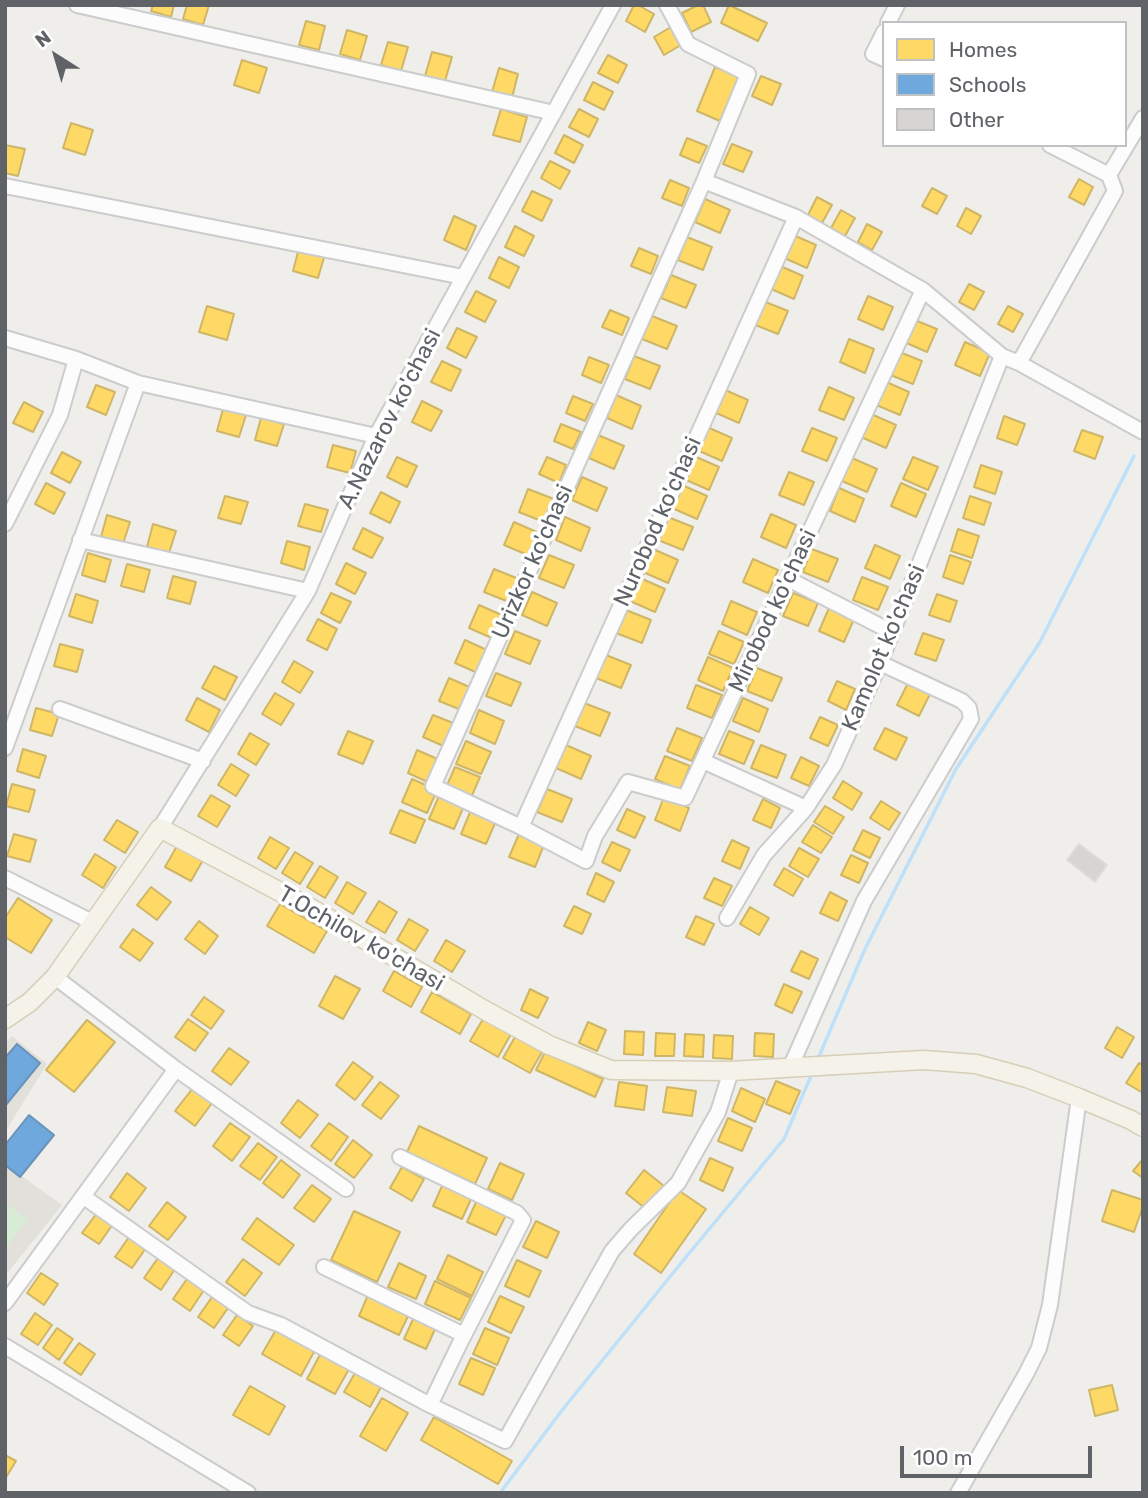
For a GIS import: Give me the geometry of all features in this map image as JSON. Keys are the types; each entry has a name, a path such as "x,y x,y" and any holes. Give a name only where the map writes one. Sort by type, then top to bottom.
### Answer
{"main road":[{"name":"T.Ochilov ko'chasi","path":"160,828 316,911 488,1012 550,1045 611,1070 731,1071 924,1060 976,1063 1027,1078 1143,1127"},
{"path":"5,1019 30,1002 55,977 160,828"}],"street":[{"path":"77,5 554,113"},
{"name":"A.Nazarov ko'chasi","path":"160,828 307,591 376,436 613,5"},
{"path":"667,5 688,44 748,74 704,181 796,217 923,290 1002,356 1143,432"},
{"path":"889,21 897,5"},
{"path":"882,36 873,54 882,58"},
{"path":"1127,145 1143,118"},
{"path":"1019,363 1115,191 1108,176 1054,147"},
{"path":"1108,176 1126,147"},
{"name":"Urizkor ko'chasi","path":"586,861 433,786 704,181"},
{"path":"5,186 463,277"},
{"name":"Nurobod ko'chasi","path":"521,827 796,217"},
{"name":"Mirobod ko'chasi","path":"586,861 595,836 628,782 685,798 923,290"},
{"path":"5,338 76,359 138,383 376,436"},
{"name":"Kamolot ko'chasi","path":"727,918 764,855 806,808 834,765 880,663 1002,356"},
{"path":"5,524 60,415 76,359"},
{"path":"5,748 138,383"},
{"path":"80,540 307,591"},
{"path":"788,579 892,632"},
{"path":"798,1068 864,901 971,719 969,708 961,701 880,663"},
{"path":"60,709 203,761"},
{"path":"703,761 806,808"},
{"path":"5,878 94,923"},
{"path":"55,977 176,1069 346,1189"},
{"path":"5,1303 176,1069"},
{"path":"84,1197 248,1313 281,1325 430,1405 505,1441 611,1251 678,1183 718,1112 731,1071"},
{"path":"958,1493 1027,1374 1039,1348 1050,1305 1079,1098"},
{"path":"400,1157 517,1213 523,1220 430,1405"},
{"path":"324,1266 464,1335"},
{"path":"5,1346 248,1493"}],"shaded area":[{"path":"12,1036 47,1064 5,1132 5,1043"},
{"path":"5,1164 62,1205 5,1276"}],"green space":[{"path":"7,1204 28,1220 5,1249 5,1206"}],"building: Homes":[{"path":"153,5 174,5 171,17 151,11"},
{"path":"187,5 209,5 203,25 183,19"},
{"path":"634,5 654,14 645,32 626,21"},
{"path":"703,5 711,22 691,32 682,13"},
{"path":"729,5 767,23 758,41 721,23"},
{"path":"306,21 325,26 319,50 299,45"},
{"path":"671,27 681,45 664,55 654,37"},
{"path":"347,30 367,36 360,60 340,54"},
{"path":"388,42 408,47 401,71 381,65"},
{"path":"432,52 452,57 445,81 425,76"},
{"path":"608,55 627,65 618,83 598,73"},
{"path":"242,60 267,68 259,93 234,85"},
{"path":"715,67 739,76 720,121 697,111"},
{"path":"499,68 518,74 512,98 492,92"},
{"path":"761,76 781,84 772,105 752,96"},
{"path":"593,82 613,92 604,110 584,100"},
{"path":"501,109 527,117 520,142 493,135"},
{"path":"579,109 598,119 589,137 569,127"},
{"path":"71,123 93,130 85,155 63,148"},
{"path":"564,135 583,145 574,163 555,153"},
{"path":"687,138 707,146 699,163 680,155"},
{"path":"732,144 752,152 743,172 723,164"},
{"path":"5,145 25,149 18,176 5,173"},
{"path":"550,161 570,171 560,189 541,178"},
{"path":"1079,179 1093,187 1084,205 1069,197"},
{"path":"670,180 689,188 682,206 662,198"},
{"path":"932,188 947,196 937,214 922,206"},
{"path":"532,191 552,200 542,221 522,211"},
{"path":"817,197 832,205 822,223 808,215"},
{"path":"705,199 730,210 720,233 695,222"},
{"path":"966,208 981,216 971,234 957,226"},
{"path":"841,210 855,218 845,236 831,228"},
{"path":"454,216 476,226 466,250 444,240"},
{"path":"867,224 882,232 872,250 858,242"},
{"path":"515,226 534,236 524,256 505,247"},
{"path":"791,234 816,245 807,268 782,257"},
{"path":"687,237 712,247 703,270 678,260"},
{"path":"299,248 325,254 318,278 293,271"},
{"path":"639,248 658,256 651,274 631,266"},
{"path":"499,257 519,267 509,288 489,278"},
{"path":"778,265 803,276 794,299 769,288"},
{"path":"671,275 696,285 686,308 661,298"},
{"path":"969,284 984,292 974,310 959,302"},
{"path":"476,291 496,301 485,322 465,312"},
{"path":"868,296 893,307 883,330 858,319"},
{"path":"763,301 788,311 778,334 753,324"},
{"path":"207,306 234,314 227,340 199,332"},
{"path":"1008,306 1023,314 1013,332 998,324"},
{"path":"610,310 629,318 622,335 602,327"},
{"path":"652,316 677,326 667,349 642,339"},
{"path":"912,319 937,329 927,352 902,341"},
{"path":"457,328 477,337 466,358 447,348"},
{"path":"849,339 874,349 865,373 840,362"},
{"path":"965,342 990,353 980,376 955,365"},
{"path":"897,351 922,361 913,384 888,374"},
{"path":"634,356 660,366 650,389 625,379"},
{"path":"589,357 609,365 601,383 582,375"},
{"path":"442,361 461,370 451,391 431,382"},
{"path":"884,381 909,392 900,415 874,404"},
{"path":"96,385 115,392 106,415 87,407"},
{"path":"829,387 854,398 844,420 819,410"},
{"path":"723,389 748,400 739,423 714,412"},
{"path":"616,395 641,406 632,429 607,418"},
{"path":"573,396 593,404 585,421 566,413"},
{"path":"422,401 442,411 431,431 412,422"},
{"path":"24,402 43,412 33,432 13,423"},
{"path":"223,409 246,415 239,437 217,431"},
{"path":"871,414 896,425 886,448 861,437"},
{"path":"1004,416 1025,424 1017,445 997,438"},
{"path":"261,418 284,424 277,446 255,440"},
{"path":"561,424 581,432 573,449 554,441"},
{"path":"707,427 732,438 722,461 697,450"},
{"path":"812,428 837,438 827,461 802,451"},
{"path":"1082,430 1103,437 1095,459 1074,451"},
{"path":"598,435 624,446 614,469 589,458"},
{"path":"333,445 356,451 350,473 327,467"},
{"path":"62,452 81,462 70,483 51,473"},
{"path":"694,456 719,467 709,490 684,479"},
{"path":"397,457 417,466 407,487 387,477"},
{"path":"547,457 566,465 559,483 539,474"},
{"path":"913,457 938,467 928,490 903,479"},
{"path":"852,458 877,469 867,492 842,481"},
{"path":"981,465 1002,472 995,494 974,487"},
{"path":"789,472 814,482 804,505 779,495"},
{"path":"582,477 607,488 597,511 572,500"},
{"path":"46,483 65,493 54,514 35,504"},
{"path":"901,483 926,494 916,517 891,506"},
{"path":"682,485 707,496 697,519 672,508"},
{"path":"839,488 864,499 855,522 830,511"},
{"path":"528,489 554,499 544,522 519,512"},
{"path":"381,492 400,502 390,523 370,513"},
{"path":"225,496 248,502 241,524 218,518"},
{"path":"970,496 991,503 984,525 963,518"},
{"path":"305,504 328,510 321,532 298,526"},
{"path":"771,514 796,525 786,548 761,537"},
{"path":"107,515 130,522 123,544 101,537"},
{"path":"565,517 590,528 581,551 556,540"},
{"path":"668,517 693,527 683,550 658,540"},
{"path":"514,522 539,533 530,556 504,545"},
{"path":"153,524 176,531 169,553 147,547"},
{"path":"363,528 383,538 372,558 353,549"},
{"path":"958,529 979,536 972,558 951,551"},
{"path":"287,541 310,547 304,570 281,563"},
{"path":"875,545 900,556 890,579 865,568"},
{"path":"653,549 678,560 668,583 643,572"},
{"path":"812,549 838,559 828,582 803,572"},
{"path":"88,553 111,560 105,582 82,575"},
{"path":"549,555 574,565 564,588 539,578"},
{"path":"950,555 971,562 963,584 943,577"},
{"path":"753,559 778,570 768,593 743,582"},
{"path":"346,563 366,573 355,594 336,584"},
{"path":"127,564 150,570 144,592 121,586"},
{"path":"494,569 519,579 509,602 484,592"},
{"path":"173,576 196,582 190,604 167,598"},
{"path":"862,577 888,587 878,610 853,600"},
{"path":"640,578 665,589 655,612 630,601"},
{"path":"532,592 557,603 547,626 522,615"},
{"path":"331,593 351,602 340,623 321,613"},
{"path":"793,593 818,603 808,626 783,616"},
{"path":"76,594 98,601 92,623 69,616"},
{"path":"937,594 957,601 950,622 929,615"},
{"path":"731,601 757,612 747,635 722,624"},
{"path":"479,605 504,616 494,639 469,628"},
{"path":"829,608 854,619 844,642 819,631"},
{"path":"626,610 651,620 642,643 616,633"},
{"path":"318,619 337,629 327,650 307,640"},
{"path":"515,631 540,641 530,664 505,654"},
{"path":"719,631 744,642 734,664 709,654"},
{"path":"923,633 944,640 936,661 915,654"},
{"path":"465,640 489,651 480,674 455,663"},
{"path":"60,644 83,650 77,672 54,666"},
{"path":"606,655 631,665 621,688 596,678"},
{"path":"708,657 733,668 723,691 698,680"},
{"path":"294,661 313,672 300,693 282,682"},
{"path":"214,666 237,677 225,700 202,688"},
{"path":"757,668 782,678 772,701 747,691"},
{"path":"496,673 521,683 511,706 486,696"},
{"path":"449,678 474,689 464,711 439,701"},
{"path":"837,681 855,689 846,710 828,701"},
{"path":"908,683 930,694 919,716 897,705"},
{"path":"696,685 722,695 712,718 687,708"},
{"path":"275,693 294,704 281,725 262,714"},
{"path":"197,698 220,710 209,732 186,720"},
{"path":"743,698 768,709 759,732 733,721"},
{"path":"584,703 610,713 600,736 575,726"},
{"path":"36,708 59,714 52,736 30,730"},
{"path":"479,710 504,721 495,744 470,733"},
{"path":"433,715 458,725 448,748 423,737"},
{"path":"820,717 838,725 828,746 810,738"},
{"path":"677,728 702,738 692,761 667,751"},
{"path":"885,728 907,738 896,760 874,749"},
{"path":"348,731 373,741 363,764 338,754"},
{"path":"729,731 754,741 744,764 719,754"},
{"path":"250,733 269,744 256,765 238,754"},
{"path":"466,741 491,752 481,774 456,764"},
{"path":"566,745 591,756 581,779 556,768"},
{"path":"761,745 786,755 777,778 751,768"},
{"path":"23,749 46,756 39,778 17,771"},
{"path":"417,750 442,761 432,784 408,773"},
{"path":"665,756 690,766 680,790 655,779"},
{"path":"801,757 819,766 809,786 791,778"},
{"path":"231,764 249,775 236,796 218,785"},
{"path":"455,767 480,777 470,800 445,790"},
{"path":"412,779 437,790 427,813 402,802"},
{"path":"843,781 862,793 852,810 833,798"},
{"path":"12,784 35,790 29,812 6,806"},
{"path":"547,789 572,799 562,822 537,812"},
{"path":"211,795 230,806 217,827 198,816"},
{"path":"439,796 464,806 454,829 429,819"},
{"path":"664,797 689,808 680,831 655,820"},
{"path":"763,799 780,808 771,828 753,820"},
{"path":"881,801 900,813 889,830 870,818"},
{"path":"825,806 844,817 833,834 814,822"},
{"path":"627,809 645,817 635,838 617,830"},
{"path":"400,810 425,820 415,843 390,833"},
{"path":"471,810 496,821 486,844 461,834"},
{"path":"117,820 138,832 125,853 104,840"},
{"path":"813,825 832,837 821,853 802,842"},
{"path":"863,830 880,838 870,858 853,850"},
{"path":"14,834 36,840 30,862 7,856"},
{"path":"519,834 544,845 535,867 509,857"},
{"path":"270,837 289,848 276,869 258,858"},
{"path":"732,840 749,848 740,869 722,861"},
{"path":"612,842 630,850 620,871 602,862"},
{"path":"177,846 203,860 191,881 165,867"},
{"path":"799,848 819,859 808,877 789,866"},
{"path":"295,852 313,863 300,884 282,873"},
{"path":"95,854 116,867 103,888 82,875"},
{"path":"851,855 868,863 859,883 841,875"},
{"path":"320,866 338,877 325,898 307,887"},
{"path":"784,868 803,879 793,896 774,885"},
{"path":"596,873 614,882 604,902 587,894"},
{"path":"714,878 732,886 722,906 704,898"},
{"path":"347,882 366,893 353,914 335,903"},
{"path":"151,887 171,902 157,920 137,905"},
{"path":"830,892 847,901 838,921 820,913"},
{"path":"18,898 52,920 31,953 5,937 5,918"},
{"path":"379,901 397,912 385,933 366,922"},
{"path":"280,904 327,931 314,953 267,926"},
{"path":"574,906 591,914 582,934 564,926"},
{"path":"750,907 769,918 759,935 740,924"},
{"path":"696,916 714,924 704,945 686,937"},
{"path":"409,919 428,930 415,951 397,940"},
{"path":"199,921 218,936 205,954 185,939"},
{"path":"133,929 153,943 140,961 120,947"},
{"path":"446,940 465,951 452,972 434,961"},
{"path":"801,951 818,959 809,979 791,971"},
{"path":"394,971 422,987 411,1007 383,991"},
{"path":"335,976 360,989 343,1019 319,1006"},
{"path":"784,984 802,992 792,1013 775,1005"},
{"path":"530,989 548,998 538,1018 521,1010"},
{"path":"432,992 471,1014 460,1034 421,1012"},
{"path":"204,997 224,1011 211,1029 191,1015"},
{"path":"188,1019 208,1033 195,1051 175,1037"},
{"path":"483,1019 511,1034 498,1057 470,1041"},
{"path":"87,1020 115,1042 74,1092 46,1070"},
{"path":"588,1022 606,1030 597,1051 579,1043"},
{"path":"1117,1027 1134,1037 1122,1058 1105,1048"},
{"path":"625,1031 644,1032 643,1055 624,1054"},
{"path":"656,1033 675,1034 674,1056 655,1056"},
{"path":"755,1033 774,1034 773,1057 754,1056"},
{"path":"685,1034 704,1035 703,1057 684,1056"},
{"path":"714,1035 733,1036 732,1059 713,1058"},
{"path":"515,1037 542,1052 530,1073 503,1058"},
{"path":"229,1048 249,1062 231,1085 212,1071"},
{"path":"545,1052 603,1079 595,1097 536,1070"},
{"path":"353,1062 373,1077 355,1100 336,1085"},
{"path":"1139,1063 1143,1065 1143,1093 1126,1083"},
{"path":"776,1081 800,1091 790,1114 766,1104"},
{"path":"380,1082 399,1096 381,1119 362,1105"},
{"path":"619,1082 647,1086 644,1110 615,1106"},
{"path":"667,1087 696,1091 692,1116 663,1112"},
{"path":"193,1088 212,1103 195,1126 175,1111"},
{"path":"741,1088 765,1099 755,1122 732,1111"},
{"path":"298,1100 318,1115 300,1138 281,1123"},
{"path":"728,1118 752,1128 742,1151 718,1141"},
{"path":"230,1123 250,1137 232,1161 213,1146"},
{"path":"329,1123 348,1137 331,1161 311,1146"},
{"path":"419,1126 487,1158 475,1184 407,1152"},
{"path":"353,1140 372,1155 354,1178 335,1164"},
{"path":"258,1143 277,1157 260,1180 240,1166"},
{"path":"710,1158 733,1168 723,1191 700,1180"},
{"path":"1143,1159 1143,1178 1133,1171"},
{"path":"281,1160 300,1175 283,1198 263,1183"},
{"path":"500,1163 524,1174 512,1200 488,1189"},
{"path":"402,1167 424,1179 412,1201 390,1188"},
{"path":"644,1170 664,1186 646,1209 626,1193"},
{"path":"127,1173 146,1188 129,1211 110,1197"},
{"path":"443,1184 472,1197 462,1219 433,1206"},
{"path":"312,1185 331,1199 314,1222 294,1208"},
{"path":"678,1190 706,1209 661,1273 634,1254"},
{"path":"1112,1190 1143,1200 1134,1232 1102,1221"},
{"path":"477,1200 507,1213 496,1235 467,1222"},
{"path":"167,1202 186,1217 168,1240 149,1226"},
{"path":"354,1211 400,1232 377,1282 331,1260"},
{"path":"97,1213 113,1224 99,1244 82,1233"},
{"path":"257,1218 294,1245 279,1265 242,1239"},
{"path":"536,1221 559,1232 547,1258 523,1247"},
{"path":"129,1237 146,1248 132,1268 115,1257"},
{"path":"448,1255 483,1272 472,1296 437,1279"},
{"path":"158,1258 175,1269 161,1290 144,1278"},
{"path":"243,1259 262,1273 245,1296 226,1282"},
{"path":"517,1260 541,1271 529,1297 505,1286"},
{"path":"399,1263 426,1276 416,1299 388,1287"},
{"path":"41,1273 58,1284 44,1305 27,1293"},
{"path":"187,1279 204,1290 190,1311 173,1299"},
{"path":"435,1281 471,1298 460,1320 425,1304"},
{"path":"368,1295 409,1314 399,1335 359,1316"},
{"path":"500,1296 524,1307 511,1333 488,1322"},
{"path":"212,1297 228,1308 214,1328 198,1317"},
{"path":"35,1313 52,1325 38,1345 21,1334"},
{"path":"237,1315 253,1326 239,1346 223,1335"},
{"path":"414,1317 436,1327 426,1349 404,1339"},
{"path":"57,1328 73,1339 59,1360 43,1348"},
{"path":"277,1328 315,1350 301,1376 262,1354"},
{"path":"485,1328 509,1338 497,1365 473,1354"},
{"path":"79,1343 95,1354 81,1375 64,1363"},
{"path":"321,1353 349,1369 335,1394 307,1379"},
{"path":"471,1358 495,1368 483,1395 459,1384"},
{"path":"355,1373 381,1387 370,1407 344,1392"},
{"path":"1112,1385 1118,1410 1095,1416 1089,1390"},
{"path":"250,1386 285,1406 269,1435 233,1415"},
{"path":"382,1398 408,1413 386,1451 360,1436"},
{"path":"434,1417 512,1461 498,1484 421,1440"},
{"path":"5,1455 16,1461 5,1479"}],"building: Schools":[{"path":"17,1044 40,1063 5,1106 5,1058"},
{"path":"29,1115 54,1135 20,1177 5,1165 5,1145"}],"building: Other":[{"path":"1079,844 1107,865 1095,882 1067,860"}],"waterway":[{"path":"817,1061 865,949 956,769 1040,642 1134,456"},
{"path":"500,1493 563,1409 784,1139 813,1071"}]}
